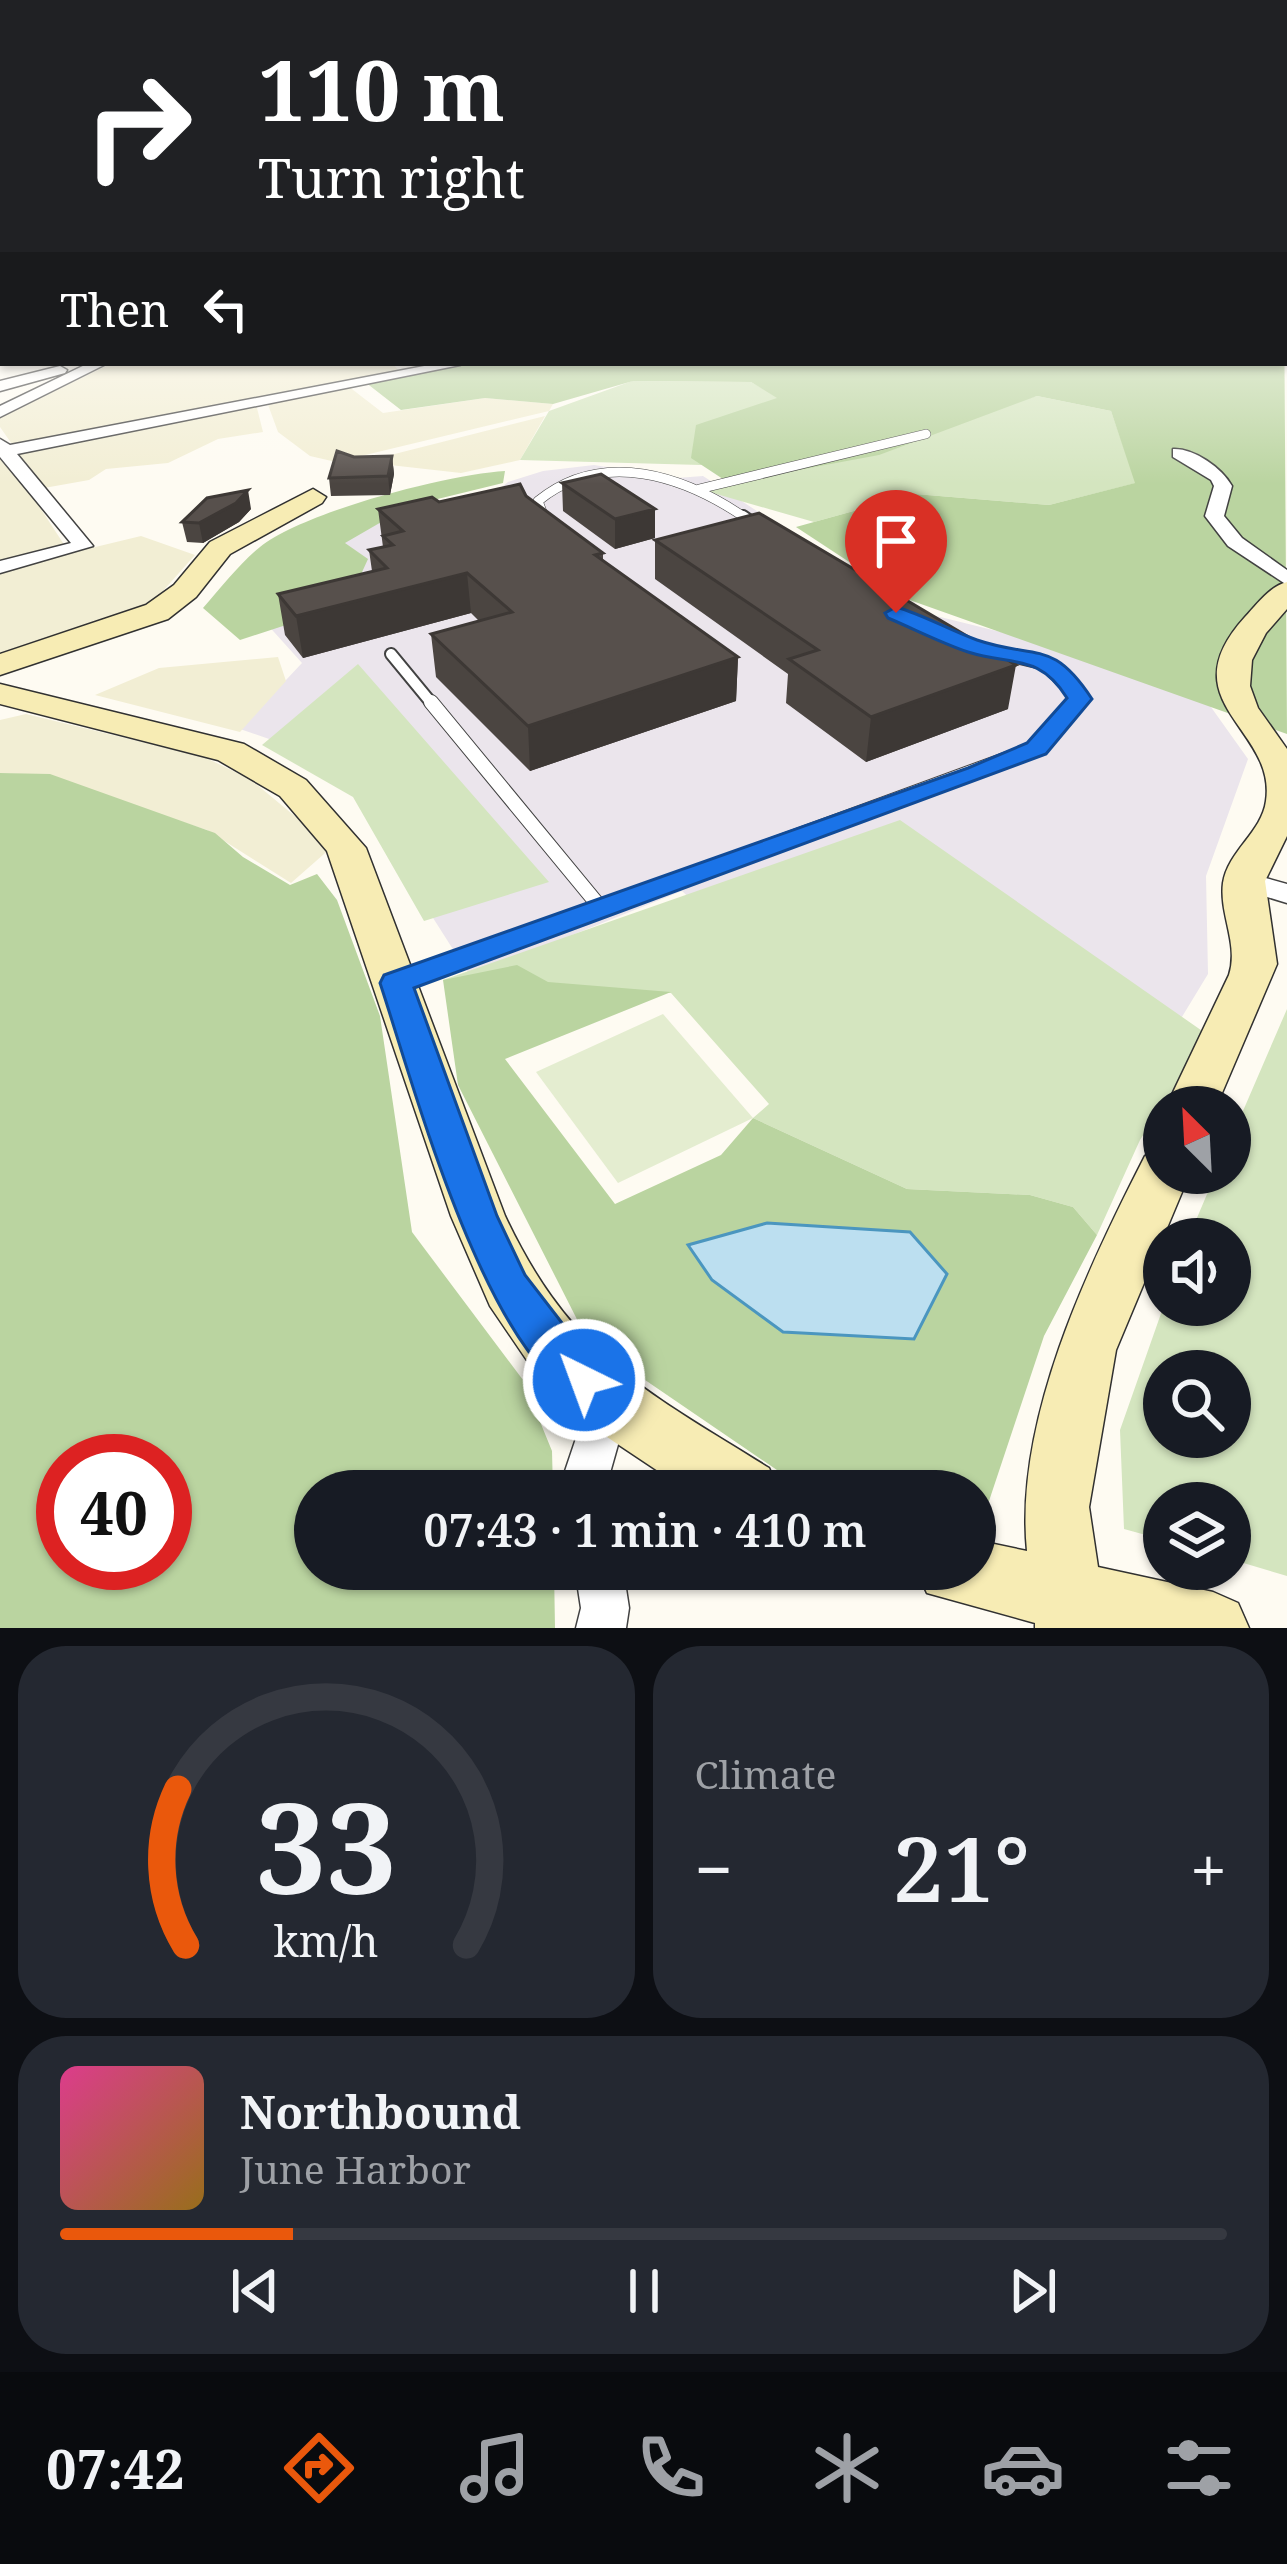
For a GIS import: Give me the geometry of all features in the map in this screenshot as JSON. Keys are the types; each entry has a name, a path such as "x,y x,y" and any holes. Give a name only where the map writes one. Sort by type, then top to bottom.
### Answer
{"street":[{"path":"0,386 72,366"},
{"path":"0,412 94,366"},
{"path":"0,567 82,546 2,449 442,366"},
{"path":"1179,453 1218,477 1223,486 1214,516 1235,542 1287,579"},
{"path":"0,665 157,611 185,591 220,548 313,497"},
{"path":"1201,1086 1255,967 1266,887 1286,801 1287,772 1241,698 1236,674 1243,637 1287,591"},
{"path":"0,694 231,752 293,788 346,848 478,1216 511,1288 560,1358 608,1402 713,1470"},
{"path":"1067,1612 1056,1507 1086,1350 1154,1194"},
{"path":"588,1470 608,1402"},
{"path":"996,1586 1067,1612 1213,1628"},
{"path":"601,1590 601,1628"}],"lane":[{"path":"699,489 926,434"},
{"path":"552,527 538,511 538,502 565,481 650,474 699,489 778,538"},
{"path":"396,983 1036,748 1080,699 1064,675 1042,659 958,641"},
{"path":"391,654 600,907"}],"shaded area":[{"path":"106,366 395,366 400,372 14,447 0,427 0,418"},
{"path":"348,386 383,413 485,398 553,404 549,411 336,462 310,456 278,432 267,402"},
{"path":"256,404 263,432 218,439 168,463 106,469 89,480 44,488 15,451"},
{"path":"545,416 520,460 461,473 363,462"},
{"path":"0,459 35,500 65,546 0,563"},
{"path":"594,465 677,478 703,476 908,609 1191,679 1248,759 1206,876 1208,974 1171,1035 841,1040 682,891 470,976 349,786 272,740 240,729 302,663 265,622 318,529 475,508 508,482 543,471"},
{"path":"141,536 195,555 154,601 0,655 0,570"},
{"path":"278,657 286,681 240,732 95,695 159,668"},
{"path":"26,714 204,757 250,779 332,847 291,883 207,830 39,775 0,773 0,720"}],"green space":[{"path":"415,366 1285,366 1287,734 904,598 796,527 915,494 1049,505 1135,483 1111,411 1037,396 879,455 729,483 691,458 696,425 777,398 751,382 633,381 553,404 485,398 401,410 365,382 423,373"},
{"path":"632,381 751,382 779,398 701,465 520,460 549,411"},
{"path":"1037,396 1111,411 1136,483 1049,505 915,494 814,522 699,489"},
{"path":"505,471 503,483 409,506 345,543 368,559 347,605 240,640 203,608 260,547 309,521 414,487"},
{"path":"358,664 549,882 424,921 353,797 262,745"},
{"path":"0,773 50,774 215,833 243,857 290,885 317,874 337,900 380,1016 412,1232 523,1380 552,1451 552,1470 294,1470 294,1590 554,1590 555,1628 0,1628"},
{"path":"900,820 1208,1035 1175,1086 1143,1086 1143,1135 1097,1235 1073,1207 1030,1195 907,1189 753,1118 769,1104 671,993 443,980"},
{"path":"517,965 548,982 671,992 505,1059 615,1204 721,1155 753,1118 907,1189 1030,1195 1073,1207 1097,1235 1044,1336 996,1480 996,1470 777,1470 588,1341 458,1085 443,980"},
{"path":"1287,1009 1287,1576 1251,1565 1251,1482 1143,1482 1143,1534 1124,1529 1120,1430 1143,1365 1143,1458 1251,1458 1251,1350 1148,1350 1157,1326 1251,1326 1251,1218 1197,1218 1207,1194 1251,1194 1251,1092"},
{"path":"663,1014 753,1118 618,1183 536,1072"}],"water":[{"path":"767,1223 910,1232 947,1274 914,1339 783,1332 712,1280 688,1245"}],"building":[{"path":"337,451 354,457 392,456 388,476 329,478"},
{"path":"601,474 655,509 615,519 562,483"},
{"path":"520,484 526,496 603,553 595,555 738,657 528,726 431,634 512,612 467,573 296,616 278,594 387,568 369,550 393,545 383,536 403,531 378,509 432,497 439,502"},
{"path":"248,490 236,503 199,523 182,522 207,498"},
{"path":"759,513 1016,665 871,717 789,659 818,650 655,540"}],"route":[{"path":"584,1380 560,1358 511,1288 478,1216 396,983 978,773 1036,748 1080,699 1064,675 1042,659 940,636 896,613"}]}
